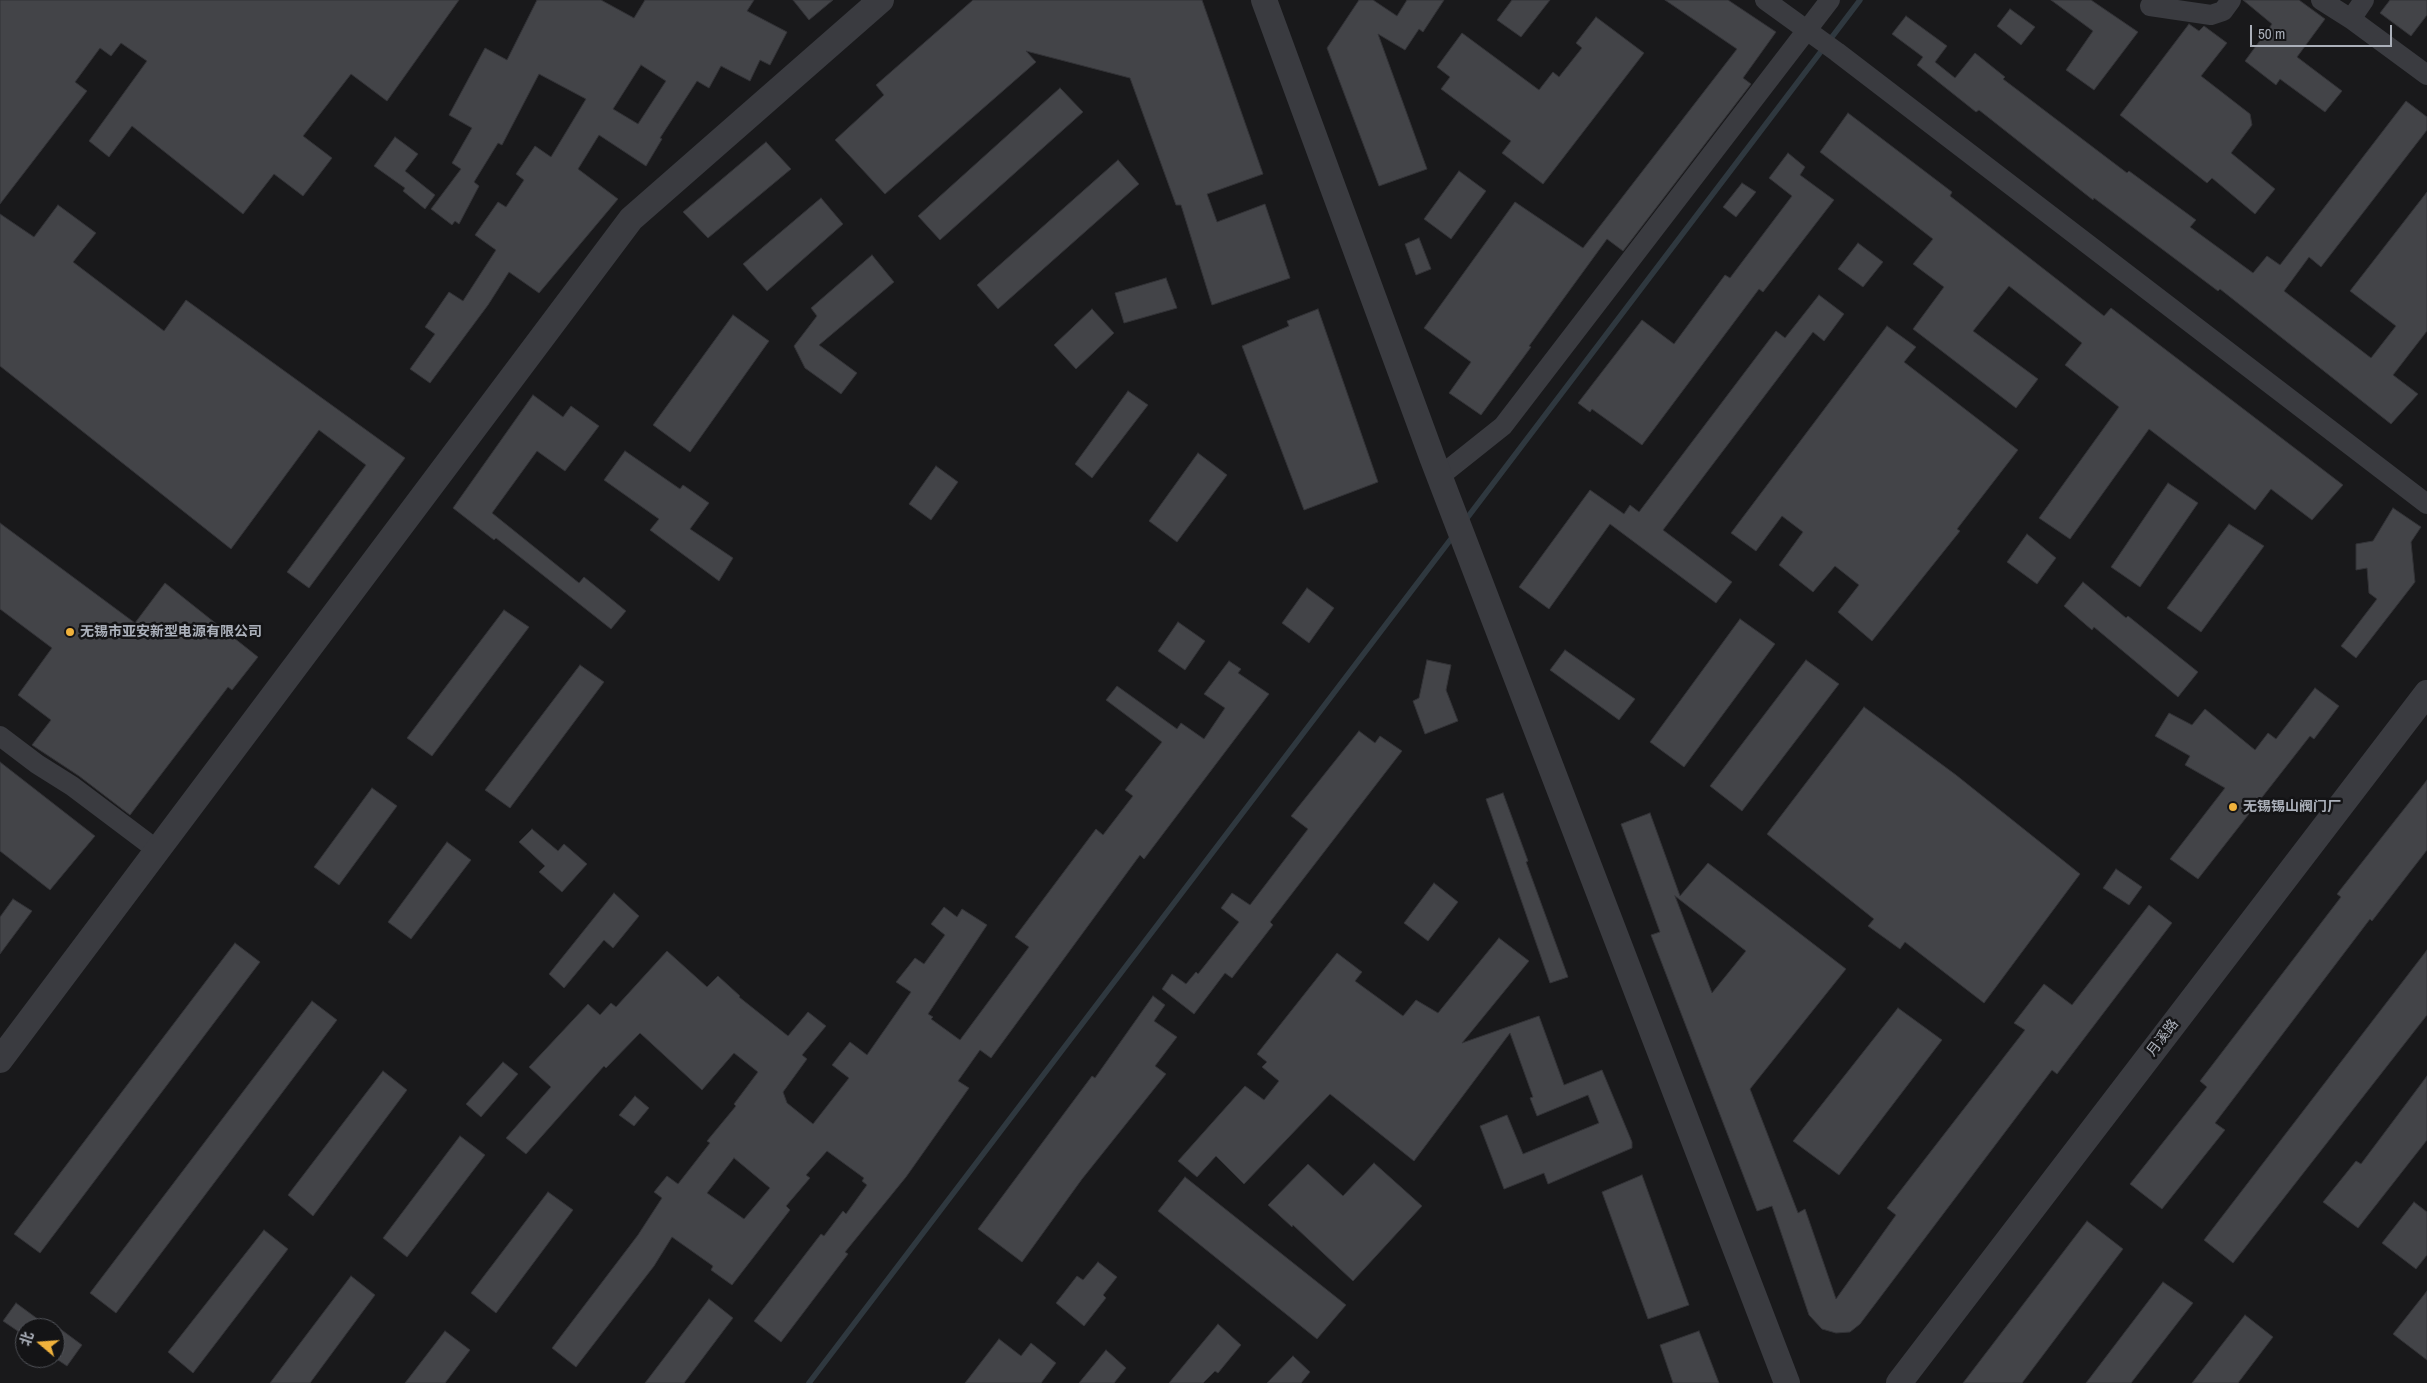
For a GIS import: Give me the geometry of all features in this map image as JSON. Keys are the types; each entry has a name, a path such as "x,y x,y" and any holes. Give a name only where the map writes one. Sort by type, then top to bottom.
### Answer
{"street":[{"path":"0,1060 632,219 881,0"},
{"path":"1264,0 1454,515 1787,1383"},
{"path":"1765,0 1837,52 2427,504"},
{"path":"1440,477 1503,426 1812,33 1830,0"},
{"path":"2150,6 2211,15 2222,11 2231,0"},
{"path":"2321,0 2351,19 2427,75"},
{"path":"2351,19 2364,0"},
{"name":"月溪路","path":"1898,1383 2427,693"},
{"path":"0,736 37,764 72,786 157,850"}],"building":[{"path":"0,0 459,0 387,101 351,74 303,136 332,158 303,196 274,174 243,214 132,126 109,157 89,141 147,61 121,43 111,56 100,48 75,82 87,91 0,204"},
{"path":"537,0 601,0 634,18 645,0 754,0 747,11 787,32 770,65 760,60 750,81 721,66 709,88 697,81 660,138 662,139 646,166 599,135 578,169 618,199 539,293 509,272 488,305 430,383 410,369 435,334 425,327 449,292 463,301 496,250 475,235 498,202 506,207 524,180 516,174 535,146 551,157 586,99 539,74 502,145 498,143 474,182 479,186 459,224 455,221 452,225 431,209 461,169 452,163 472,128 449,115 485,48 507,60","holes":["641,65 666,81 638,124 613,109"]},
{"path":"793,0 833,0 809,20"},
{"path":"973,0 1202,0 1263,174 1207,194 1217,222 1265,204 1290,278 1212,305 1181,205 1176,205 1130,78 1026,51 1036,62 885,194 835,140 884,95 876,85"},
{"path":"1359,0 1373,0 1397,16 1407,0 1444,0 1423,32 1419,29 1405,50 1378,34 1427,169 1379,186 1327,48"},
{"path":"1512,0 1550,0 1521,37 1497,20"},
{"path":"1665,0 1728,0 1776,32 1743,78 1751,84 1623,251 1607,239 1481,415 1449,393 1471,362 1424,328 1515,202 1583,248 1737,49"},
{"path":"2051,0 2091,0 2138,32 2094,90 2066,70 2093,31"},
{"path":"2243,0 2299,0 2325,19 2297,57 2342,91 2325,112 2280,79 2276,85 2245,61 2272,24"},
{"path":"2390,0 2427,0 2427,15 2411,36 2380,13"},
{"path":"2010,9 2035,27 2021,45 1997,26"},
{"path":"1906,16 1947,46 1935,62 1955,78 1975,53 2005,77 2003,79 2127,173 2129,171 2196,220 2190,227 2253,273 2267,256 2280,265 2406,101 2427,117 2427,130 2321,267 2309,257 2284,291 2371,358 2396,326 2350,291 2427,192 2427,331 2393,375 2418,394 2391,424 2220,289 2218,291 2094,198 2093,200 1979,110 1976,112 1917,65 1923,57 1892,34"},
{"path":"1596,17 1644,53 1543,184 1502,153 1511,141 1441,89 1450,77 1437,67 1462,33 1539,90 1553,72 1559,77 1582,48 1576,43"},
{"path":"2189,24 2199,31 2204,26 2227,43 2201,76 2250,114 2252,125 2231,153 2275,189 2255,214 2212,178 2207,183 2120,115"},
{"path":"1060,88 1083,112 940,240 918,216"},
{"path":"1848,113 1952,192 1950,196 2104,316 2111,308 2343,485 2312,520 2271,489 2255,510 2149,429 2070,539 2039,518 2119,407 2065,365 2082,343 2009,286 1973,331 2038,379 2016,408 1913,329 1944,287 1913,264 1933,239 1820,152"},
{"path":"395,137 418,154 405,171 435,195 425,209 403,191 405,188 374,166"},
{"path":"766,142 791,169 708,238 683,212"},
{"path":"1788,153 1805,167 1800,175 1834,200 1763,292 1759,289 1642,445 1592,409 1590,412 1578,403 1642,320 1674,344 1725,275 1730,278 1792,196 1769,178"},
{"path":"1118,160 1139,184 998,309 977,285"},
{"path":"1459,171 1486,191 1451,239 1424,219"},
{"path":"1742,183 1756,192 1736,217 1723,207"},
{"path":"821,198 843,224 767,291 743,264"},
{"path":"58,205 96,233 73,262 164,331 186,300 405,458 309,588 287,572 366,465 319,430 231,549 0,366 0,214 34,237"},
{"path":"1419,238 1431,269 1416,275 1405,244"},
{"path":"1858,243 1883,262 1863,287 1838,269"},
{"path":"872,255 894,282 819,345 857,373 841,394 805,368 794,346 817,316 811,308"},
{"path":"1166,278 1177,308 1124,323 1115,293"},
{"path":"1819,295 1844,314 1824,341 1813,332 1663,530 1732,582 1716,603 1610,524 1549,609 1519,587 1590,490 1624,514 1630,505 1639,512 1776,331 1785,338"},
{"path":"1092,309 1114,333 1076,369 1054,345"},
{"path":"1318,309 1378,482 1304,510 1242,346 1289,326 1287,321"},
{"path":"733,315 769,341 690,452 653,425"},
{"path":"1887,326 1916,347 1904,362 2018,450 1957,529 1960,531 1872,641 1838,612 1859,585 1835,566 1813,592 1779,565 1803,532 1782,516 1756,551 1731,533"},
{"path":"1128,391 1148,405 1092,478 1075,464"},
{"path":"533,395 563,417 571,406 599,426 565,471 537,451 492,513 579,583 584,577 626,611 611,629 496,538 494,540 453,508"},
{"path":"625,451 680,489 683,485 709,503 690,529 733,558 719,581 650,530 659,519 604,480"},
{"path":"1198,453 1227,475 1177,542 1149,521"},
{"path":"936,466 958,482 931,520 909,504"},
{"path":"2168,483 2198,503 2140,587 2111,567"},
{"path":"2393,508 2421,527 2411,542 2415,582 2356,658 2341,646 2377,599 2369,593 2367,568 2356,570 2356,544 2373,541"},
{"path":"0,523 135,623 165,583 258,657 232,690 228,687 130,815 79,776 32,745 51,720 18,695 52,648 0,609"},
{"path":"2229,524 2264,546 2201,632 2167,608"},
{"path":"2027,534 2056,558 2037,584 2007,562"},
{"path":"2083,582 2126,618 2128,616 2198,672 2178,697 2094,627 2092,630 2064,606"},
{"path":"1307,588 1334,608 1309,643 1282,623"},
{"path":"504,610 529,627 432,756 407,738"},
{"path":"1740,619 1775,644 1684,767 1650,742"},
{"path":"1178,622 1205,641 1185,670 1158,651"},
{"path":"1565,650 1635,699 1619,720 1550,670"},
{"path":"1427,660 1451,665 1446,690 1458,721 1425,734 1413,701 1419,698"},
{"path":"1806,660 1839,684 1742,811 1710,786"},
{"path":"1229,661 1241,669 1238,673 1269,694 1144,859 1140,855 991,1058 980,1050 958,1081 969,1088 906,1177 845,1252 848,1254 781,1342 754,1321 821,1234 824,1236 843,1211 846,1214 867,1185 862,1181 864,1178 827,1151 806,1175 810,1178 786,1206 790,1210 732,1285 711,1270 713,1266 672,1237 654,1266 576,1367 552,1348 638,1235 662,1198 654,1192 667,1176 678,1184 710,1143 707,1141 736,1106 734,1104 758,1072 734,1053 702,1090 640,1033 606,1068 604,1066 526,1154 506,1138 551,1087 529,1067 588,1004 600,1015 611,1003 616,1007 667,951 707,987 718,976 739,997 788,1036 808,1012 826,1026 802,1055 807,1059 783,1092 787,1103 813,1124 849,1078 832,1065 850,1042 867,1055 911,992 896,982 915,958 924,964 945,935 931,924 944,907 957,917 962,909 987,925 928,1014 933,1017 931,1019 960,1040 1029,947 1015,937 1096,829 1103,835 1133,796 1125,790 1162,742 1106,700 1117,686 1177,729 1181,723 1204,739 1225,708 1204,694","holes":["734,1158 770,1188 744,1219 707,1193"]},
{"path":"580,665 604,682 510,808 485,790"},
{"path":"2315,688 2339,706 2314,739 2310,736 2198,879 2170,859 2225,788 2185,765 2190,756 2155,736 2169,713 2192,725 2205,709 2255,750 2268,733 2276,739"},
{"path":"1864,707 1956,775 2080,874 1984,1003 1905,942 1900,949 1868,926 1874,919 1767,834"},
{"path":"1359,731 1375,743 1380,736 1402,751 1270,922 1273,925 1232,978 1225,973 1194,1014 1162,989 1172,974 1186,984 1196,972 1198,974 1239,922 1221,908 1232,893 1250,905 1308,829 1291,816"},
{"path":"0,762 95,836 50,890 0,851"},
{"path":"2427,780 2427,850 2372,921 2370,919 2215,1123 2225,1130 2162,1209 2130,1184 2207,1087 2200,1081 2341,897 2337,894"},
{"path":"372,788 397,806 339,885 314,867"},
{"path":"1503,793 1568,977 1550,983 1486,799"},
{"path":"1650,813 1680,896 1708,863 1846,969 1750,1089 1798,1213 1805,1209 1836,1299 1896,1215 1887,1208 2025,1030 2014,1023 2044,984 2072,1005 2149,905 2172,923 2057,1074 2052,1070 1860,1324 1850,1332 1836,1333 1822,1329 1809,1315 1772,1206 1757,1211 1651,935 1660,932 1621,824","holes":["1675,896 1746,951 1712,993"]},
{"path":"532,829 558,851 564,844 587,864 562,892 539,872 545,866 519,842"},
{"path":"447,842 471,860 411,939 388,922"},
{"path":"2116,869 2142,887 2129,905 2103,888"},
{"path":"1434,883 1458,902 1428,941 1404,923"},
{"path":"614,893 639,916 613,948 604,940 564,988 549,974"},
{"path":"13,899 32,911 0,954 0,917"},
{"path":"1499,938 1529,961 1462,1043 1539,1016 1564,1085 1602,1070 1632,1142 1632,1148 1548,1184 1544,1173 1504,1189 1480,1126 1507,1115 1523,1154 1599,1123 1588,1095 1537,1116 1530,1098 1533,1097 1510,1033 1414,1161 1330,1094 1244,1184 1216,1156 1197,1177 1178,1161 1245,1086 1264,1100 1279,1081 1262,1067 1267,1062 1257,1054 1337,953 1362,972 1355,981 1403,1016 1416,1000 1438,1013"},
{"path":"235,943 260,962 40,1253 14,1234"},
{"path":"2427,950 2427,1015 2233,1263 2204,1240"},
{"path":"1153,996 1165,1005 1154,1021 1177,1037 1155,1066 1166,1074 1082,1179 1022,1262 978,1229 1092,1076 1095,1078"},
{"path":"312,1001 337,1020 116,1313 90,1293"},
{"path":"1898,1008 1942,1040 1839,1175 1793,1141"},
{"path":"503,1062 518,1074 481,1117 466,1104"},
{"path":"383,1071 407,1090 313,1216 288,1195"},
{"path":"2427,1076 2427,1140 2358,1228 2323,1202 2356,1161 2361,1164"},
{"path":"635,1096 649,1108 634,1126 619,1115"},
{"path":"460,1136 485,1155 407,1257 383,1238"},
{"path":"1374,1163 1422,1206 1353,1281 1293,1225 1292,1227 1268,1205 1308,1164 1343,1196"},
{"path":"1642,1175 1689,1305 1648,1319 1602,1192"},
{"path":"1185,1177 1346,1305 1317,1339 1158,1211"},
{"path":"548,1192 573,1210 496,1313 471,1293"},
{"path":"2414,1202 2427,1212 2427,1255 2416,1269 2382,1243"},
{"path":"2087,1221 2123,1249 2022,1383 1963,1383"},
{"path":"264,1230 288,1249 193,1373 168,1352"},
{"path":"1098,1262 1117,1277 1103,1295 1106,1298 1084,1326 1056,1303 1077,1276 1083,1280"},
{"path":"351,1276 375,1295 310,1383 270,1383"},
{"path":"2163,1282 2193,1303 2131,1383 2086,1383"},
{"path":"2427,1291 2427,1360 2393,1334"},
{"path":"709,1299 733,1318 684,1383 645,1383"},
{"path":"16,1303 36,1318 15,1318 15,1329 3,1321"},
{"path":"2245,1315 2273,1337 2238,1383 2192,1383"},
{"path":"1218,1324 1241,1345 1218,1373 1215,1371 1203,1383 1169,1383"},
{"path":"445,1331 470,1350 445,1383 405,1383"},
{"path":"1699,1331 1719,1383 1673,1383 1660,1345"},
{"path":"65,1332 82,1345 67,1366 65,1365"},
{"path":"999,1339 1021,1356 1031,1343 1056,1363 1041,1383 965,1383"},
{"path":"1106,1350 1126,1368 1114,1383 1079,1383"},
{"path":"1293,1356 1310,1372 1301,1383 1267,1383"}],"waterway":[{"path":"1464,522 1860,0"},
{"path":"809,1383 1454,535"}],"place":[{"name":"无锡市亚安新型电源有限公司","path":"70,632"},
{"name":"无锡锡山阀门厂","path":"2233,807"}]}
